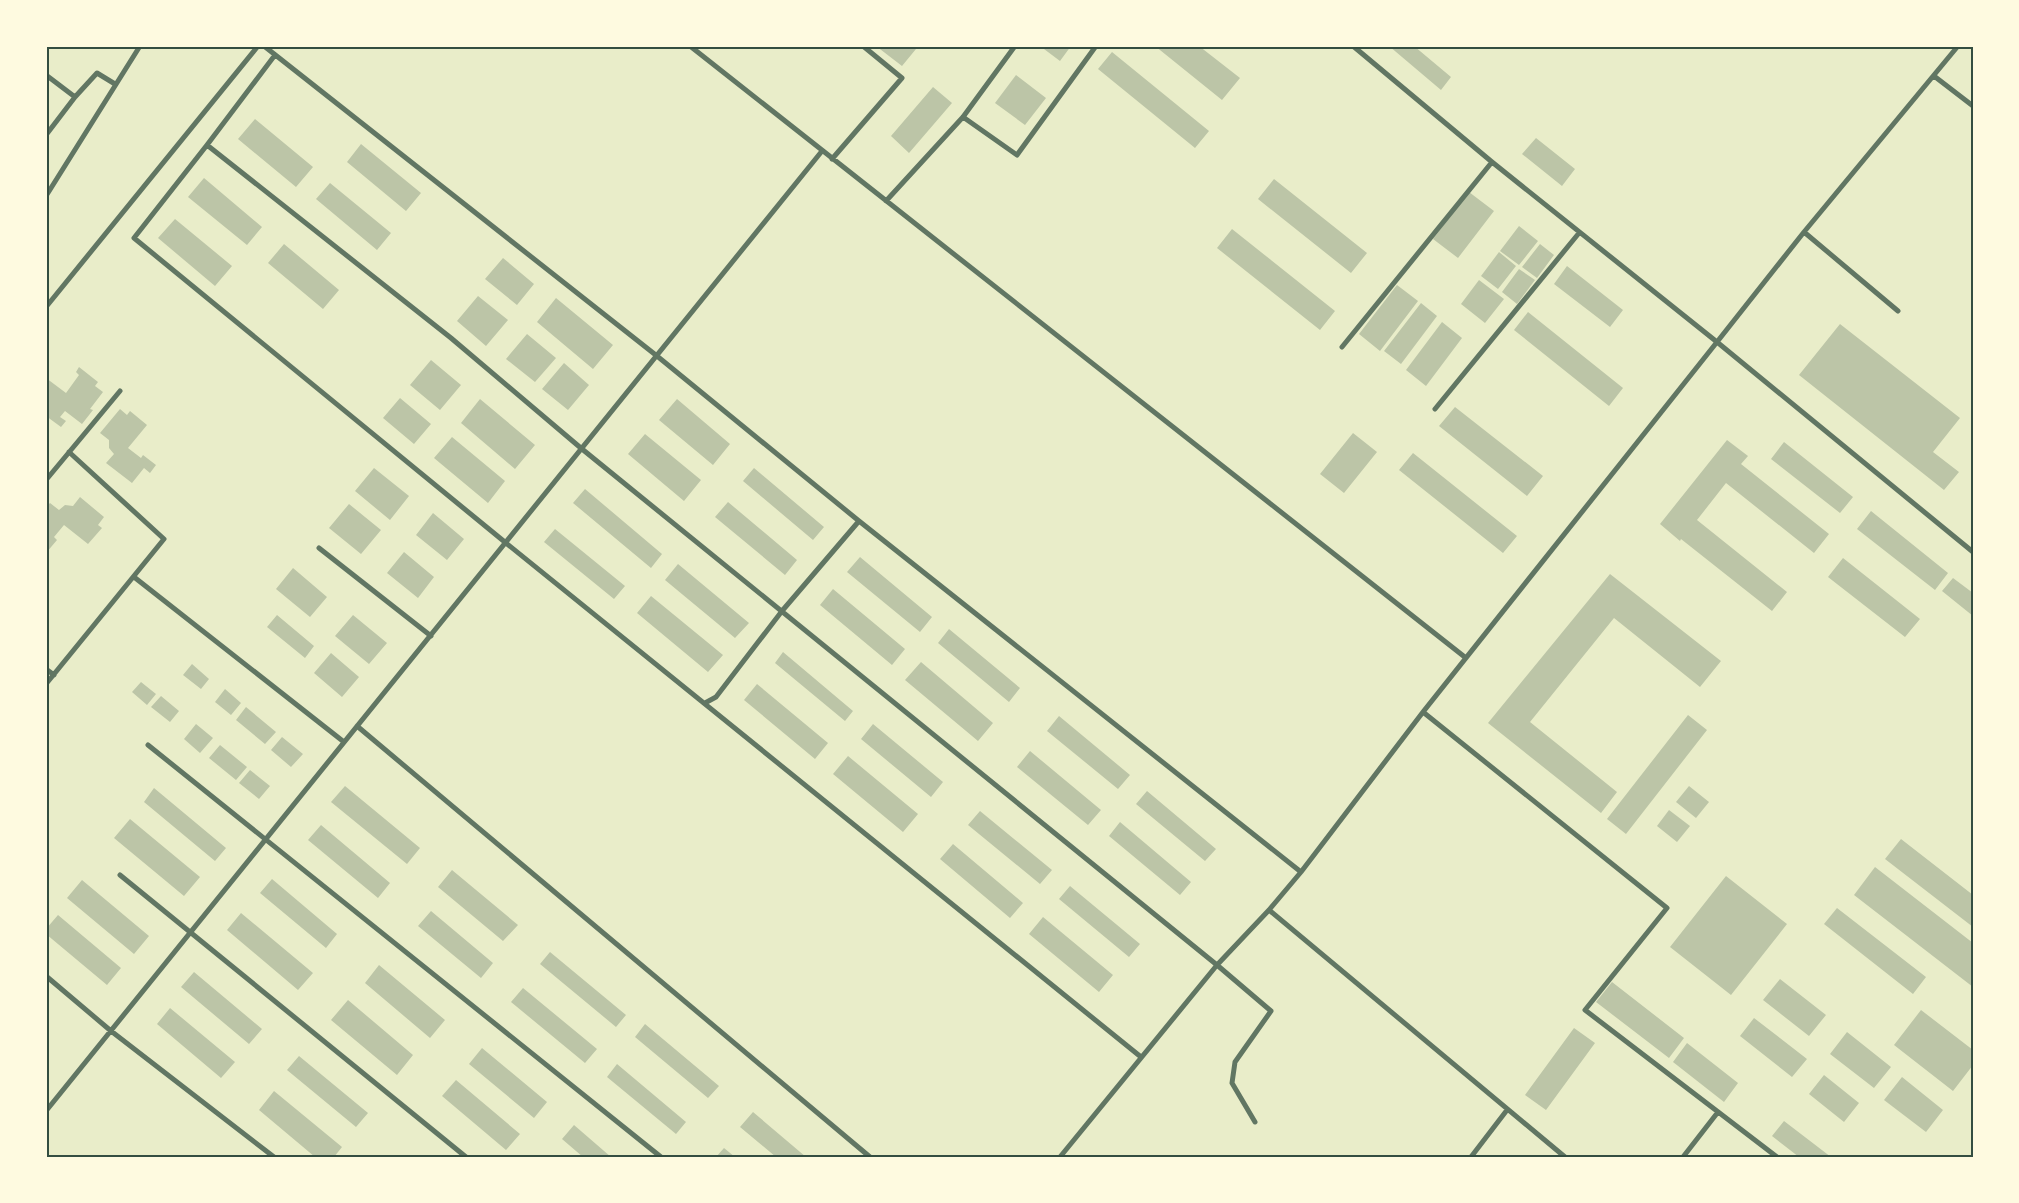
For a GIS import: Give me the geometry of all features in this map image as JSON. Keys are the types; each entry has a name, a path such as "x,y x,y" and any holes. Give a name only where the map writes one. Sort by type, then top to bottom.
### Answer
{"street":[{"path":"46,196 140,46"},
{"path":"46,307 258,46"},
{"path":"264,46 657,356 859,521 1301,872"},
{"path":"690,46 1466,658"},
{"path":"832,159 902,78 863,46"},
{"path":"886,200 963,117 1015,46"},
{"path":"963,117 1017,155 1096,46"},
{"path":"1353,46 1492,162 1717,342 1973,552"},
{"path":"1060,1157 1216,965 1269,910 1301,872 1423,712 1804,232 1958,46"},
{"path":"275,55 208,145 134,238 1142,1057"},
{"path":"46,135 75,97 97,73 115,84"},
{"path":"46,75 75,97"},
{"path":"1934,76 1973,106"},
{"path":"208,145 451,338 582,449 1271,1011 1235,1062 1232,1083 1255,1122"},
{"path":"46,1111 822,151"},
{"path":"1342,347 1492,162"},
{"path":"1804,232 1898,311"},
{"path":"1435,409 1580,233"},
{"path":"46,480 120,391"},
{"path":"46,684 164,539 69,452"},
{"path":"705,703 716,697 782,611 859,521"},
{"path":"319,548 430,636"},
{"path":"134,577 344,742"},
{"path":"46,669 54,675"},
{"path":"1423,712 1667,908 1585,1010 1777,1157"},
{"path":"357,726 870,1157"},
{"path":"148,745 661,1157"},
{"path":"120,875 466,1157"},
{"path":"1269,910 1564,1157"},
{"path":"46,976 111,1031 274,1157"},
{"path":"1471,1157 1507,1110"},
{"path":"1683,1157 1718,1112"}],"building":[{"path":"876,46 913,46 916,49 902,66"},
{"path":"1040,46 1071,46 1060,61"},
{"path":"1155,46 1199,46 1240,78 1222,100"},
{"path":"1389,46 1414,46 1451,77 1441,90"},
{"path":"1112,52 1209,131 1195,148 1098,69"},
{"path":"1016,75 1046,98 1025,125 995,103"},
{"path":"933,87 952,103 909,153 891,136"},
{"path":"255,119 313,167 296,187 238,139"},
{"path":"1536,138 1575,169 1562,186 1522,154"},
{"path":"361,144 421,193 406,211 347,162"},
{"path":"204,178 262,227 247,245 188,197"},
{"path":"1274,179 1367,253 1351,273 1258,199"},
{"path":"330,183 391,233 377,250 316,199"},
{"path":"1469,192 1494,211 1458,258 1433,239"},
{"path":"175,219 232,266 215,286 158,238"},
{"path":"1519,226 1538,241 1519,265 1500,251"},
{"path":"1232,229 1335,311 1320,330 1217,248"},
{"path":"284,244 339,290 323,309 268,263"},
{"path":"1540,244 1554,255 1537,278 1522,267"},
{"path":"1499,252 1516,266 1498,289 1481,276"},
{"path":"503,258 534,284 517,305 485,279"},
{"path":"1567,266 1623,310 1610,327 1554,284"},
{"path":"1519,269 1535,280 1517,304 1502,292"},
{"path":"1479,280 1504,299 1485,323 1461,304"},
{"path":"1397,285 1418,301 1380,351 1359,334"},
{"path":"478,296 508,320 486,346 457,321"},
{"path":"556,298 613,345 593,369 537,322"},
{"path":"1421,303 1437,316 1401,364 1384,351"},
{"path":"1528,312 1623,388 1609,406 1514,330"},
{"path":"1442,322 1462,338 1426,386 1406,370"},
{"path":"1840,324 1960,418 1933,452 1959,472 1944,490 1799,375"},
{"path":"527,334 556,358 535,382 506,359"},
{"path":"431,360 461,385 440,410 410,385"},
{"path":"564,363 589,385 568,410 542,389"},
{"path":"79,367 98,382 95,386 103,392 90,409 93,410 82,424 65,411 60,417 66,421 61,427 46,416 46,378 66,393 79,375 76,372"},
{"path":"400,398 431,424 414,444 383,418"},
{"path":"480,399 535,445 515,469 461,423"},
{"path":"677,399 730,444 713,465 659,420"},
{"path":"1455,407 1543,476 1527,496 1439,426"},
{"path":"120,409 127,415 130,411 147,425 128,448 141,458 143,455 156,465 150,473 144,468 132,483 106,463 114,454 109,448 109,440 100,433"},
{"path":"1353,433 1377,452 1344,493 1320,474"},
{"path":"645,434 701,480 684,501 628,454"},
{"path":"452,437 505,481 488,503 434,458"},
{"path":"1727,440 1748,456 1741,464 1829,534 1814,553 1726,483 1697,520 1787,592 1772,611 1660,524"},
{"path":"1784,442 1853,497 1840,513 1771,459"},
{"path":"1413,453 1517,536 1503,553 1399,470"},
{"path":"374,468 409,496 390,520 355,491"},
{"path":"754,468 824,527 813,540 743,481"},
{"path":"585,489 662,554 651,568 573,503"},
{"path":"80,497 104,517 98,525 102,528 88,544 64,525 54,537 57,540 46,553 46,507 50,503 59,510 65,505 73,506"},
{"path":"728,502 797,560 785,575 715,517"},
{"path":"349,504 381,530 361,554 329,528"},
{"path":"1871,511 1948,573 1935,590 1857,529"},
{"path":"433,513 464,539 447,560 416,535"},
{"path":"555,529 625,586 614,599 544,542"},
{"path":"404,552 434,577 418,598 387,573"},
{"path":"860,557 932,617 920,632 847,572"},
{"path":"1843,558 1920,619 1905,637 1828,577"},
{"path":"678,564 749,623 735,638 665,580"},
{"path":"293,568 327,597 310,617 276,589"},
{"path":"1610,574 1721,661 1700,687 1614,618 1530,722 1617,792 1601,813 1488,723"},
{"path":"1953,578 1973,593 1973,616 1942,591"},
{"path":"833,589 905,649 892,665 820,605"},
{"path":"651,596 723,655 708,672 637,613"},
{"path":"277,615 314,646 305,658 267,627"},
{"path":"353,615 387,643 369,664 335,636"},
{"path":"949,629 1020,688 1009,702 938,643"},
{"path":"783,652 853,711 845,721 775,663"},
{"path":"331,653 359,677 342,697 314,673"},
{"path":"921,662 993,723 978,741 905,680"},
{"path":"192,664 209,679 201,689 183,675"},
{"path":"141,682 156,694 147,705 132,692"},
{"path":"757,684 828,743 815,759 744,700"},
{"path":"225,689 241,703 231,715 215,702"},
{"path":"161,696 179,711 170,722 151,707"},
{"path":"246,707 276,732 265,744 236,720"},
{"path":"1688,715 1707,730 1626,834 1607,819"},
{"path":"1059,716 1130,775 1118,789 1047,731"},
{"path":"196,724 213,738 200,753 184,739"},
{"path":"873,724 943,782 931,797 861,739"},
{"path":"282,737 303,754 291,767 271,750"},
{"path":"220,745 247,767 236,780 209,758"},
{"path":"1030,751 1101,810 1088,825 1017,767"},
{"path":"848,756 918,814 903,832 833,774"},
{"path":"250,770 270,786 259,799 239,783"},
{"path":"345,786 420,848 407,864 331,802"},
{"path":"1689,786 1709,802 1696,818 1676,802"},
{"path":"154,788 226,848 215,861 144,802"},
{"path":"1147,791 1216,849 1205,861 1136,804"},
{"path":"1669,810 1690,826 1677,842 1657,826"},
{"path":"980,811 1052,870 1040,884 968,825"},
{"path":"130,819 200,877 184,896 114,838"},
{"path":"1120,822 1191,882 1180,895 1109,836"},
{"path":"321,825 390,883 378,898 308,840"},
{"path":"1901,839 1973,895 1973,927 1885,859"},
{"path":"953,844 1023,903 1010,918 940,859"},
{"path":"1875,867 1973,943 1973,987 1854,895"},
{"path":"452,870 518,925 503,941 438,887"},
{"path":"1726,876 1787,924 1731,995 1670,947"},
{"path":"272,879 337,934 326,948 260,893"},
{"path":"82,880 149,936 134,954 67,898"},
{"path":"1070,886 1140,944 1129,957 1059,899"},
{"path":"1837,908 1926,977 1913,994 1824,924"},
{"path":"431,911 493,963 481,978 418,926"},
{"path":"241,913 313,973 298,990 227,930"},
{"path":"58,915 121,968 107,985 46,934 46,929"},
{"path":"1043,917 1113,975 1099,992 1029,934"},
{"path":"550,952 626,1015 616,1027 540,964"},
{"path":"379,965 445,1020 430,1038 365,983"},
{"path":"194,972 262,1029 249,1044 181,987"},
{"path":"1780,979 1826,1015 1809,1036 1763,1000"},
{"path":"1612,982 1684,1038 1669,1058 1596,1002"},
{"path":"523,988 597,1049 585,1063 511,1002"},
{"path":"348,1000 413,1055 397,1075 331,1020"},
{"path":"170,1008 235,1062 221,1078 157,1024"},
{"path":"1921,1010 1973,1050 1973,1065 1953,1091 1894,1045"},
{"path":"1754,1018 1807,1059 1792,1077 1740,1036"},
{"path":"645,1024 719,1086 708,1098 635,1037"},
{"path":"1574,1028 1595,1043 1546,1110 1525,1095"},
{"path":"1847,1032 1891,1067 1874,1088 1830,1054"},
{"path":"1687,1043 1738,1083 1724,1102 1673,1062"},
{"path":"482,1048 547,1102 534,1118 469,1064"},
{"path":"299,1056 368,1113 356,1127 287,1070"},
{"path":"617,1064 686,1122 676,1134 607,1077"},
{"path":"1824,1075 1859,1103 1844,1122 1809,1094"},
{"path":"1902,1077 1943,1110 1926,1132 1884,1100"},
{"path":"456,1080 520,1134 506,1150 442,1096"},
{"path":"274,1091 342,1147 334,1157 315,1157 259,1110"},
{"path":"753,1112 806,1157 776,1157 740,1127"},
{"path":"1784,1121 1831,1157 1799,1157 1772,1136"},
{"path":"574,1125 611,1157 583,1157 562,1139"},
{"path":"724,1148 735,1157 716,1157"}]}
